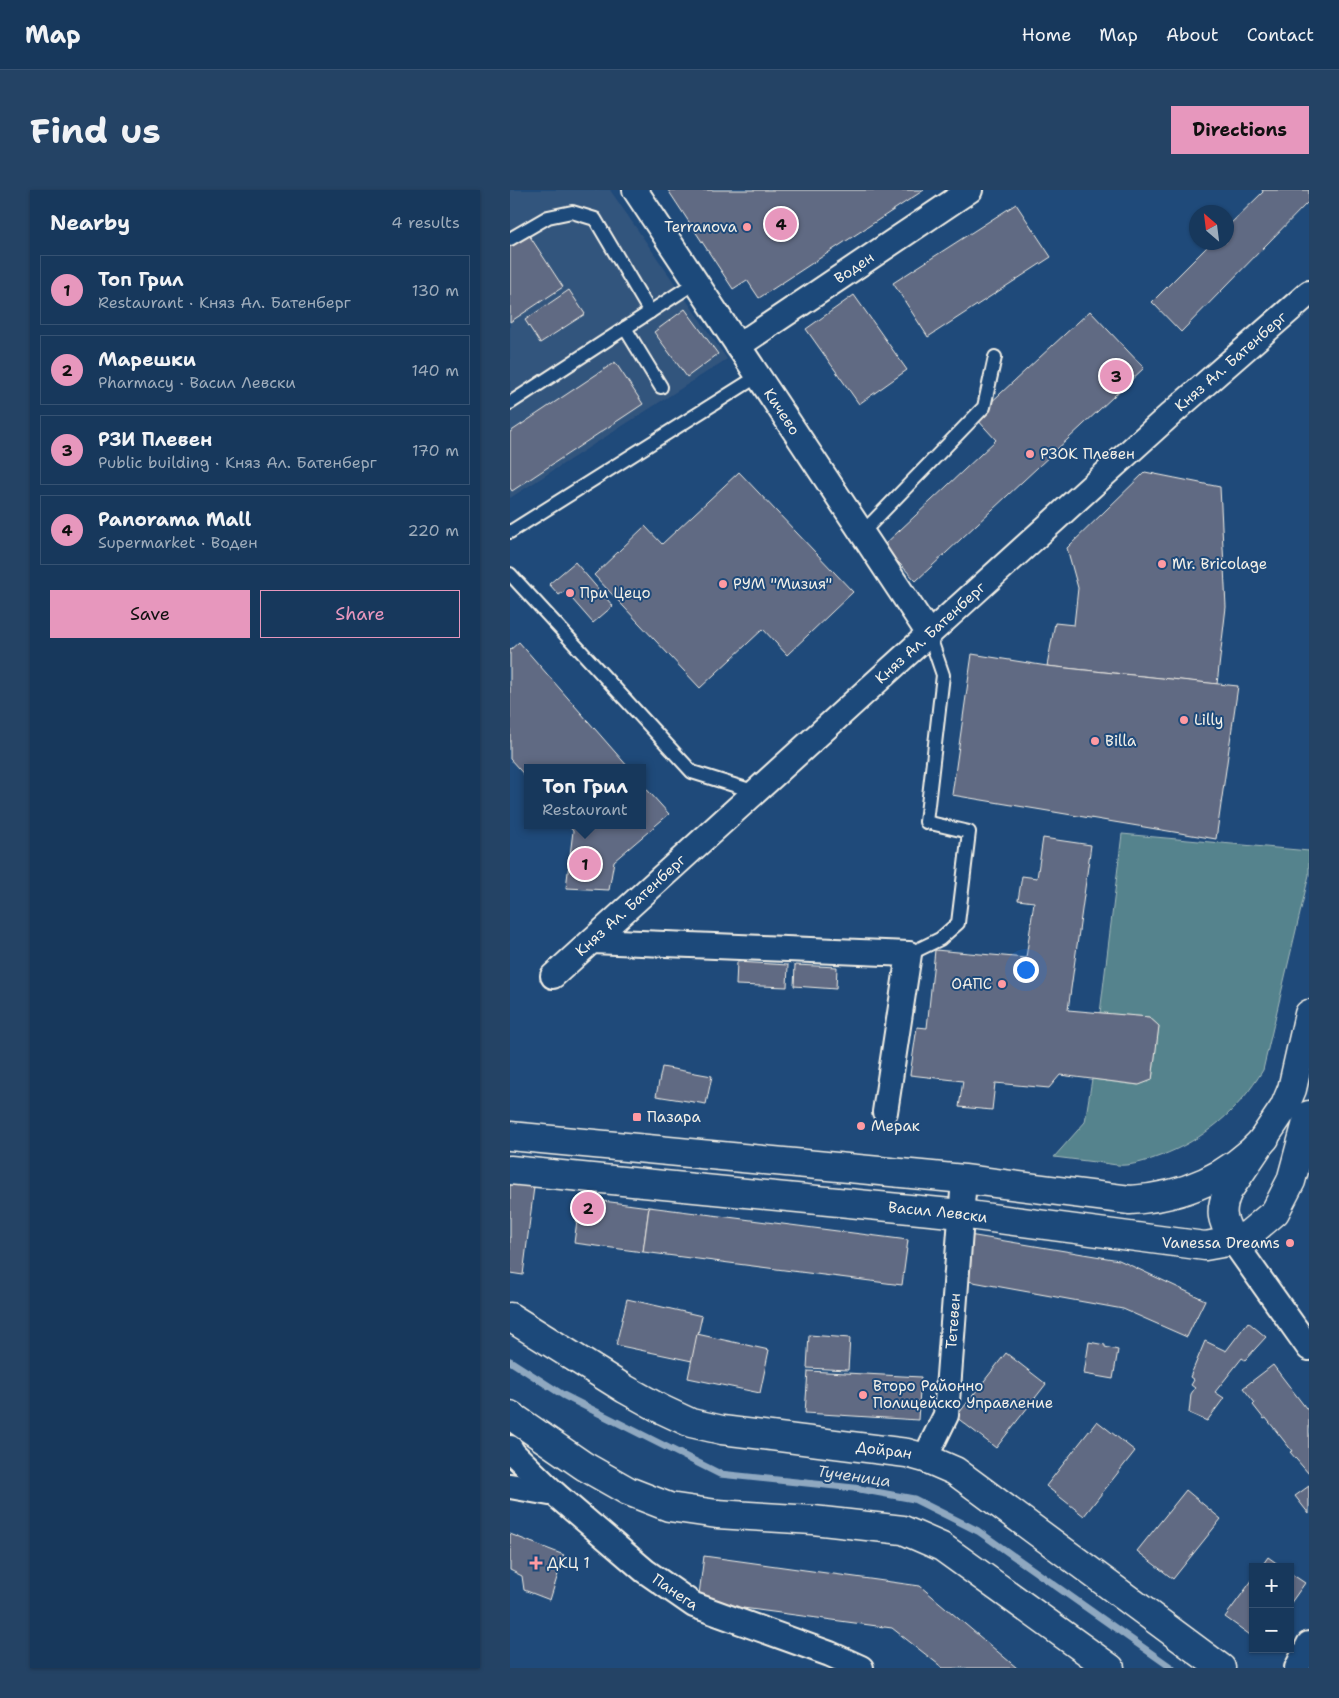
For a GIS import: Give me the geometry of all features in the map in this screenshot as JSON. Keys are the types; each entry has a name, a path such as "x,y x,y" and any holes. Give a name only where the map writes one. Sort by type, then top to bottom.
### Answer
{"street":[{"name":"Кичево","path":"636,190 929,634"},
{"name":"Воден","path":"738,346 970,190"},
{"name":"Княз Ал. Батенберг","path":"553,976 1164,421 1309,292"},
{"path":"592,941 909,954 885,1112"},
{"path":"1309,1014 1292,1089 1284,1108 1228,1191 1222,1213 1223,1222 1233,1241 1309,1348"},
{"name":"Васил Левски","path":"510,1170 961,1214 1204,1246 1233,1241 1249,1234 1275,1212 1291,1181 1309,1116"},
{"path":"510,1136 964,1179 1130,1200 1150,1199 1174,1194 1217,1178 1252,1152 1265,1138"},
{"name":"Тетевен","path":"925,1458 946,1415 964,1179"},
{"name":"Дойран","path":"510,1316 660,1409 691,1423 722,1430 907,1453 925,1458 955,1471 1222,1668"},
{"path":"510,1415 584,1466 628,1491 668,1507 716,1514 813,1520 903,1530 942,1547 1110,1668"},
{"path":"510,1448 512,1453 554,1494"},
{"name":"Панега","path":"510,1486 554,1494 645,1571 694,1605 830,1654 861,1668"},
{"path":"1297,1668 1309,1644"}],"lane":[{"path":"510,239 548,216 572,212 595,219 650,312"},
{"path":"510,403 696,282"},
{"path":"625,328 661,387"},
{"path":"862,533 984,407 995,357"},
{"path":"510,532 758,376"},
{"path":"510,574 692,772 756,792"},
{"path":"909,954 940,939 958,923 969,832 926,822 944,675 929,634"}],"shaded area":[{"path":"510,190 610,190 727,359 510,498"}],"green space":[{"path":"1122,834 1309,851 1309,875 1263,1070 1243,1098 1206,1132 1160,1156 1139,1163 1121,1165 1054,1157 1085,1122 1092,1079 1138,1085 1152,1080 1159,1026 1149,1017 1100,1013"}],"building":[{"path":"668,190 924,190 759,298 747,280 733,289"},
{"path":"1262,190 1309,190 1309,201 1181,332 1152,302 1204,250 1234,250 1234,220 1263,192"},
{"path":"1016,204 1051,257 928,337 893,283"},
{"path":"527,232 563,287 510,322 510,243"},
{"path":"569,290 585,314 540,343 525,320"},
{"path":"854,295 907,370 859,404 806,329"},
{"path":"685,309 718,354 687,377 654,332"},
{"path":"1090,311 1144,368 916,581 883,546 996,440 975,417"},
{"path":"615,362 643,404 512,491 510,488 510,432"},
{"name":"РУМ \"Мизия\"","path":"739,472 853,592 787,655 763,629 700,688 594,575 645,526 662,544"},
{"path":"1145,472 1220,487 1226,607 1217,684 1047,666 1055,623 1074,625 1078,588 1067,548"},
{"path":"575,562 613,606 593,623 565,591 559,595 549,584"},
{"path":"519,642 626,764 524,764 524,775 510,759 510,650"},
{"name":"Billa","path":"972,654 1047,666 1238,686 1216,839 952,795"},
{"path":"646,788 669,814 614,861 609,890 566,888 573,831 571,829 646,829"},
{"name":"ОАПС","path":"1043,838 1091,845 1068,1010 1149,1017 1159,1026 1152,1080 1139,1085 1060,1075 1049,1088 995,1083 992,1110 959,1107 963,1081 910,1075 917,1027 927,1028 935,950 1026,958 1034,902 1018,900 1022,876 1037,878"},
{"path":"737,962 788,965 787,987 736,985"},
{"path":"795,965 837,967 836,989 794,986"},
{"path":"662,1067 712,1076 706,1104 656,1096"},
{"path":"510,1184 534,1187 523,1275 510,1273"},
{"path":"580,1198 649,1207 643,1252 574,1243"},
{"path":"649,1207 908,1240 902,1285 643,1252"},
{"path":"969,1235 1119,1260 1205,1300 1187,1337 1123,1309 962,1280"},
{"path":"627,1299 702,1316 692,1361 616,1345"},
{"path":"1248,1322 1266,1337 1245,1360 1242,1358 1215,1392 1224,1398 1207,1421 1189,1413 1191,1394 1195,1388 1191,1385 1194,1380 1190,1377 1205,1341 1226,1351"},
{"path":"697,1334 769,1350 760,1393 688,1378"},
{"path":"809,1335 850,1338 848,1370 807,1368"},
{"path":"1089,1342 1118,1350 1113,1379 1084,1374"},
{"path":"1006,1353 1046,1384 996,1448 956,1417"},
{"path":"1273,1365 1309,1412 1309,1474 1290,1452 1292,1451 1266,1418 1264,1419 1253,1405 1255,1403 1243,1388"},
{"name":"Второ Районно Полицейско Управление","path":"808,1371 921,1377 918,1420 805,1413"},
{"path":"1097,1421 1135,1451 1084,1516 1046,1486"},
{"path":"1309,1486 1309,1514 1295,1496"},
{"path":"1186,1490 1221,1519 1173,1579 1137,1551"},
{"name":"ДКЦ 1","path":"510,1534 564,1555 550,1600 524,1590 522,1576 510,1570"},
{"path":"704,1556 920,1586 1017,1668 943,1668 892,1628 698,1602"},
{"path":"1268,1557 1276,1563 1264,1563"},
{"path":"1294,1576 1305,1583 1294,1598"},
{"path":"1249,1584 1249,1634 1225,1617"}],"waterway":[{"name":"Тученица","path":"510,1361 563,1395 720,1474 854,1488 914,1499 978,1531 1172,1668"}],"place":[{"name":"Panorama Mall","path":"781,224"},
{"name":"Terranova","path":"747,227"},
{"name":"РЗИ Плевен","path":"1116,376"},
{"name":"РЗОК Плевен","path":"1030,454"},
{"name":"Mr. Bricolage","path":"1162,564"},
{"name":"РУМ \"Мизия\"","path":"723,584"},
{"name":"При Цецо","path":"570,593"},
{"name":"Lilly","path":"1184,720"},
{"name":"Billa","path":"1095,741"},
{"name":"Топ Грил","path":"585,864"},
{"name":"ОАПС","path":"1002,984"},
{"name":"Пазара","path":"637,1117"},
{"name":"Мерак","path":"861,1126"},
{"name":"Марешки","path":"588,1208"},
{"name":"Vanessa Dreams","path":"1290,1243"},
{"name":"Второ Районно Полицейско Управление","path":"863,1395"},
{"name":"ДКЦ 1","path":"536,1563"}]}
